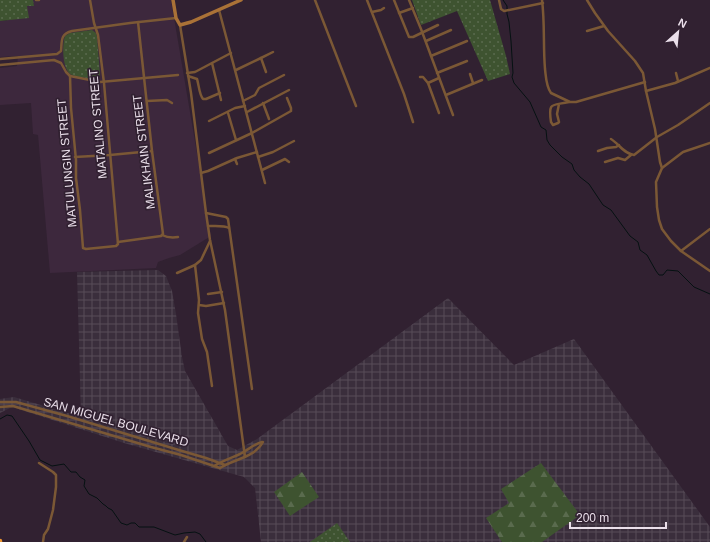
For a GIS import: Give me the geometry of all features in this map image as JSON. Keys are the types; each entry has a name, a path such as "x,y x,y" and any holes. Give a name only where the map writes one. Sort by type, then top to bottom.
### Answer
{"street":[{"name":"MATALINO STREET","path":"90,0 94,23 98,35 104,83 118,242"},
{"path":"173,0 176,18 180,25 188,75 210,240 224,303 245,457"},
{"path":"180,25 191,22 241,0"},
{"path":"315,0 356,106"},
{"path":"367,0 404,94 413,122"},
{"path":"394,0 409,37 413,37 438,25"},
{"path":"410,0 453,115"},
{"path":"498,0 500,9 504,11 543,1 544,53 546,77 549,90 551,93 570,102"},
{"path":"587,0 604,26 639,66 643,74 657,137 662,168"},
{"path":"372,12 384,8"},
{"path":"399,14 413,8"},
{"path":"220,10 265,183"},
{"path":"0,59 59,53 61,51 63,37 66,33 72,31 176,18"},
{"name":"MALIKHAIN STREET","path":"138,22 162,235"},
{"path":"587,30 604,26"},
{"path":"426,41 451,30"},
{"path":"431,56 467,41"},
{"path":"236,70 273,52"},
{"path":"188,75 231,53"},
{"path":"261,58 266,72"},
{"path":"0,65 54,60 60,63 70,76 104,83 178,75"},
{"path":"437,73 467,61"},
{"path":"212,63 221,100"},
{"path":"646,91 678,81 710,68"},
{"path":"676,73 678,81"},
{"path":"470,74 473,83"},
{"path":"188,75 197,79 200,96 202,99 206,99 220,93"},
{"name":"MATULUNGIN STREET","path":"70,76 76,178 83,248 116,246 118,242"},
{"path":"243,101 255,95 259,88 284,76"},
{"path":"420,77 423,77 428,83 439,113"},
{"path":"428,83 439,78"},
{"path":"446,95 482,80"},
{"path":"560,104 557,114 559,122 558,124 553,124 551,122 550,108 555,104 581,101 645,82"},
{"path":"247,112 289,90"},
{"path":"209,153 252,133 291,111 287,98"},
{"path":"147,101 167,100 172,103"},
{"path":"263,103 269,119"},
{"path":"605,162 618,158 625,160 634,155 657,137 678,125 710,103"},
{"path":"209,121 228,113 235,108 245,106"},
{"path":"228,113 236,140"},
{"path":"611,139 625,152 632,155"},
{"path":"258,157 273,152 294,141"},
{"path":"710,143 683,152 662,168 656,182 657,207 662,229 682,251 710,271"},
{"path":"598,152 619,145"},
{"path":"75,157 152,151"},
{"path":"201,173 235,158 257,152"},
{"path":"235,158 237,164"},
{"path":"262,170 285,159 289,162"},
{"path":"206,213 226,217 228,219 252,389"},
{"path":"208,226 224,226 230,228"},
{"path":"682,251 710,229"},
{"path":"118,242 162,235 172,238 178,237"},
{"path":"177,274 195,265 200,260 210,240"},
{"path":"195,265 199,300 198,313 202,339 207,352 212,386"},
{"path":"208,294 222,292"},
{"path":"199,305 206,306 224,303"},
{"name":"SAN MIGUEL BOULEVARD","path":"0,402 16,402 67,416 225,465"},
{"name":"SAN MIGUEL BOULEVARD","path":"0,407 13,406 181,455 220,468 225,465"},
{"path":"45,415 46,411"},
{"path":"66,422 67,416"},
{"path":"151,447 153,442"},
{"path":"214,466 244,452 258,443 263,442 260,448 249,455 225,465"},
{"path":"39,463 56,475 53,510 43,542"},
{"path":"184,542 187,537"}],"shaded area":[{"path":"33,0 171,0 211,236 180,255 158,262 156,268 50,273 38,135 33,134 31,103 0,105 0,68 17,66 18,56 0,57 0,21 6,21 27,6 34,6"},
{"path":"158,270 166,276 172,291 185,371 228,446 237,450 257,439 448,298 514,365 574,339 710,527 710,542 261,542 255,488 244,477 124,443 12,407 0,413 0,399 14,397 81,417 77,272"}],"green space":[{"path":"0,0 33,0 34,6 27,6 29,18 0,21"},
{"path":"412,0 490,0 510,74 488,81 457,11 421,25"},
{"path":"92,30 96,33 97,37 100,75 97,78 83,78 74,76 69,73 66,68 63,51 65,36 70,33"},
{"path":"541,463 580,515 542,542 502,542 486,518 509,503 501,489"},
{"path":"302,472 319,497 290,516 274,492"},
{"path":"337,523 350,542 310,542"}],"waterway":[{"path":"503,0 507,6 509,22 513,73 512,77 514,83 530,102 541,127 546,130 547,140 550,145 562,157 572,164 574,170 589,184 603,205 611,210 630,236 638,242 640,250 647,255 659,275 663,275 667,270 678,271 694,287 710,294"},
{"path":"0,419 7,415 12,416 40,460 52,466 64,464 71,472 76,472 85,480 84,486 89,494 97,498 112,510 121,523 127,525 135,523 139,527 154,527 175,535 195,532 200,534 206,542"}]}
